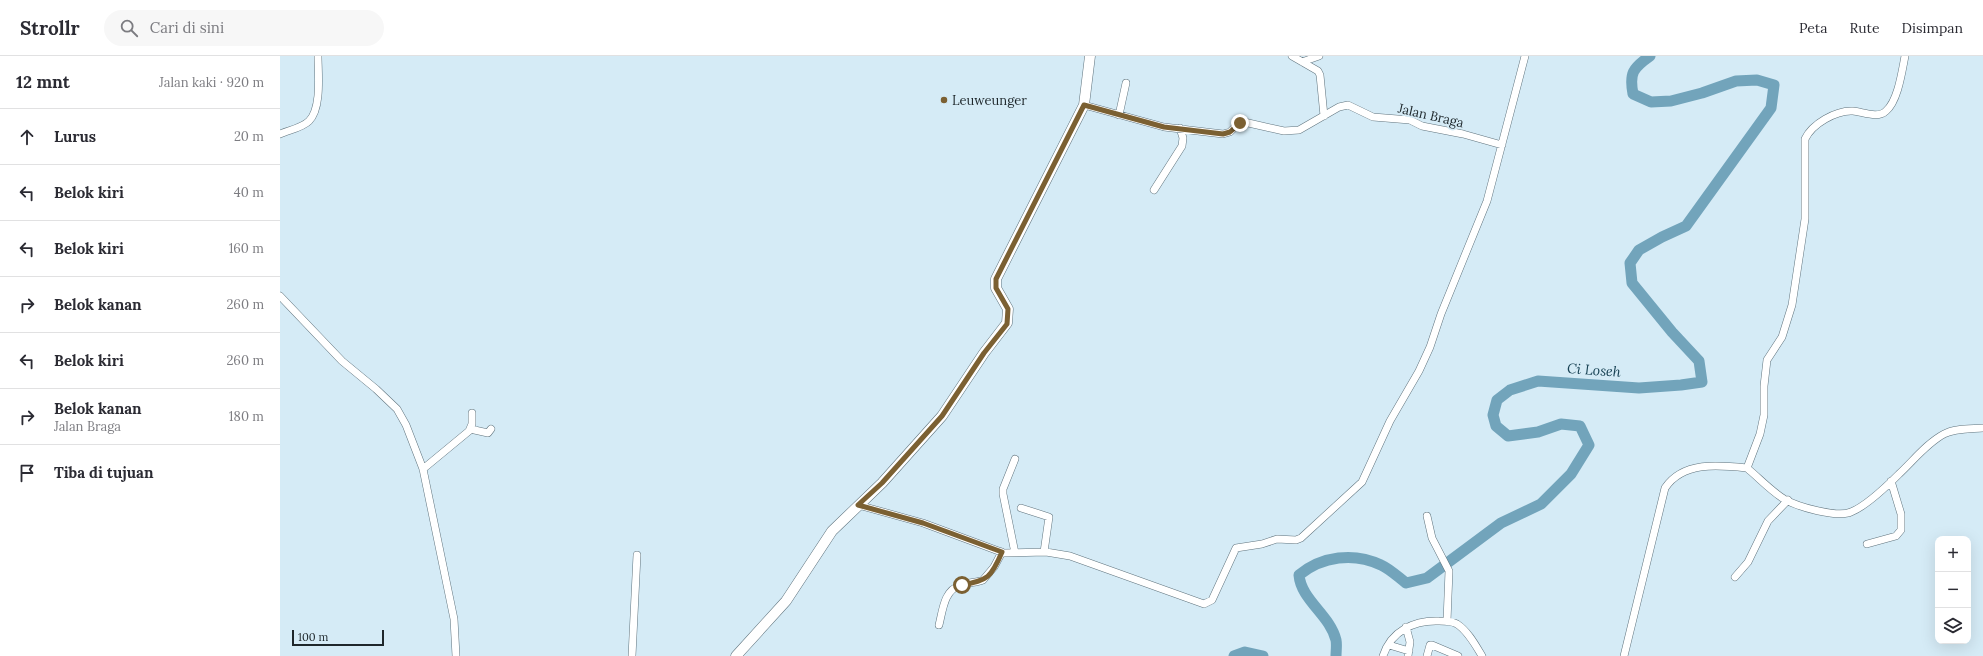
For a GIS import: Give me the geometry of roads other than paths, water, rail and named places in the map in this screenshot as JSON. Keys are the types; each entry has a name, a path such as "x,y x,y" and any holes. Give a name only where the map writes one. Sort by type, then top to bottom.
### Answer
{"street":[{"path":"280,134 308,122 313,116 317,98 318,56"},
{"path":"736,656 786,601 832,531 882,483 942,416 984,353 1007,324 1008,309 996,288 996,279 1084,105 1090,56"},
{"path":"1292,56 1318,71 1320,76 1324,116"},
{"path":"1302,62 1319,56"},
{"path":"858,505 923,523 1008,553 1044,552 1070,556 1204,604 1212,600 1236,548 1262,544 1277,539 1296,540 1306,535 1362,482 1390,421 1419,371 1430,347 1441,314 1487,201 1524,56"},
{"path":"1747,468 1760,434 1764,415 1764,380 1767,360 1782,337 1792,305 1803,218 1804,139 1808,132 1837,114 1852,111 1876,115 1886,111 1894,100 1905,56"},
{"path":"1118,114 1126,83"},
{"name":"Jalan Braga","path":"1084,105 1164,127 1223,134 1230,132 1236,126 1244,122 1291,131 1308,126 1339,107 1348,105 1373,116 1410,120 1422,126 1463,134 1502,145"},
{"path":"1154,190 1182,146 1183,138 1180,128"},
{"path":"280,296 342,361 376,389 397,409 414,445 423,469 454,619 456,656"},
{"path":"423,469 470,429 472,413"},
{"path":"1624,656 1658,512 1665,488 1669,482 1694,468 1720,465 1747,468 1788,500 1832,514 1842,515 1852,512 1863,504 1944,434 1963,429 1983,428"},
{"path":"470,429 488,433 491,429"},
{"path":"939,625 944,605 951,590 962,585 983,580 1008,553 1003,489 1015,459"},
{"path":"1867,544 1896,536 1902,530 1901,514 1891,480"},
{"path":"1735,577 1748,562 1768,521 1788,500"},
{"path":"1021,508 1049,517 1044,552"},
{"path":"1427,516 1432,538 1446,566 1449,582 1446,621"},
{"path":"632,656 637,555"},
{"path":"1383,656 1397,633 1406,627 1428,621 1446,621 1458,624 1469,636 1482,656"},
{"path":"1389,645 1409,654 1409,640 1406,627"},
{"path":"1427,656 1430,646 1432,645 1458,656"}],"waterway":[{"name":"Ci Loseh","path":"1336,656 1336,640 1333,631 1305,592 1299,575 1328,560 1349,557 1360,558 1381,565 1406,583 1427,578 1501,523 1541,504 1571,474 1589,445 1580,426 1561,424 1538,432 1508,436 1496,426 1493,415 1497,400 1510,390 1538,381 1639,388 1702,382 1699,361 1672,332 1632,283 1630,263 1639,250 1686,226 1771,108 1774,85 1757,80 1736,81 1702,93 1671,101 1651,102 1633,94 1632,87 1632,76 1636,68 1650,56"},
{"name":"Ci Loseh","path":"1234,656 1245,652 1263,656"}],"place":[{"name":"Leuweunger","path":"944,100"}]}
